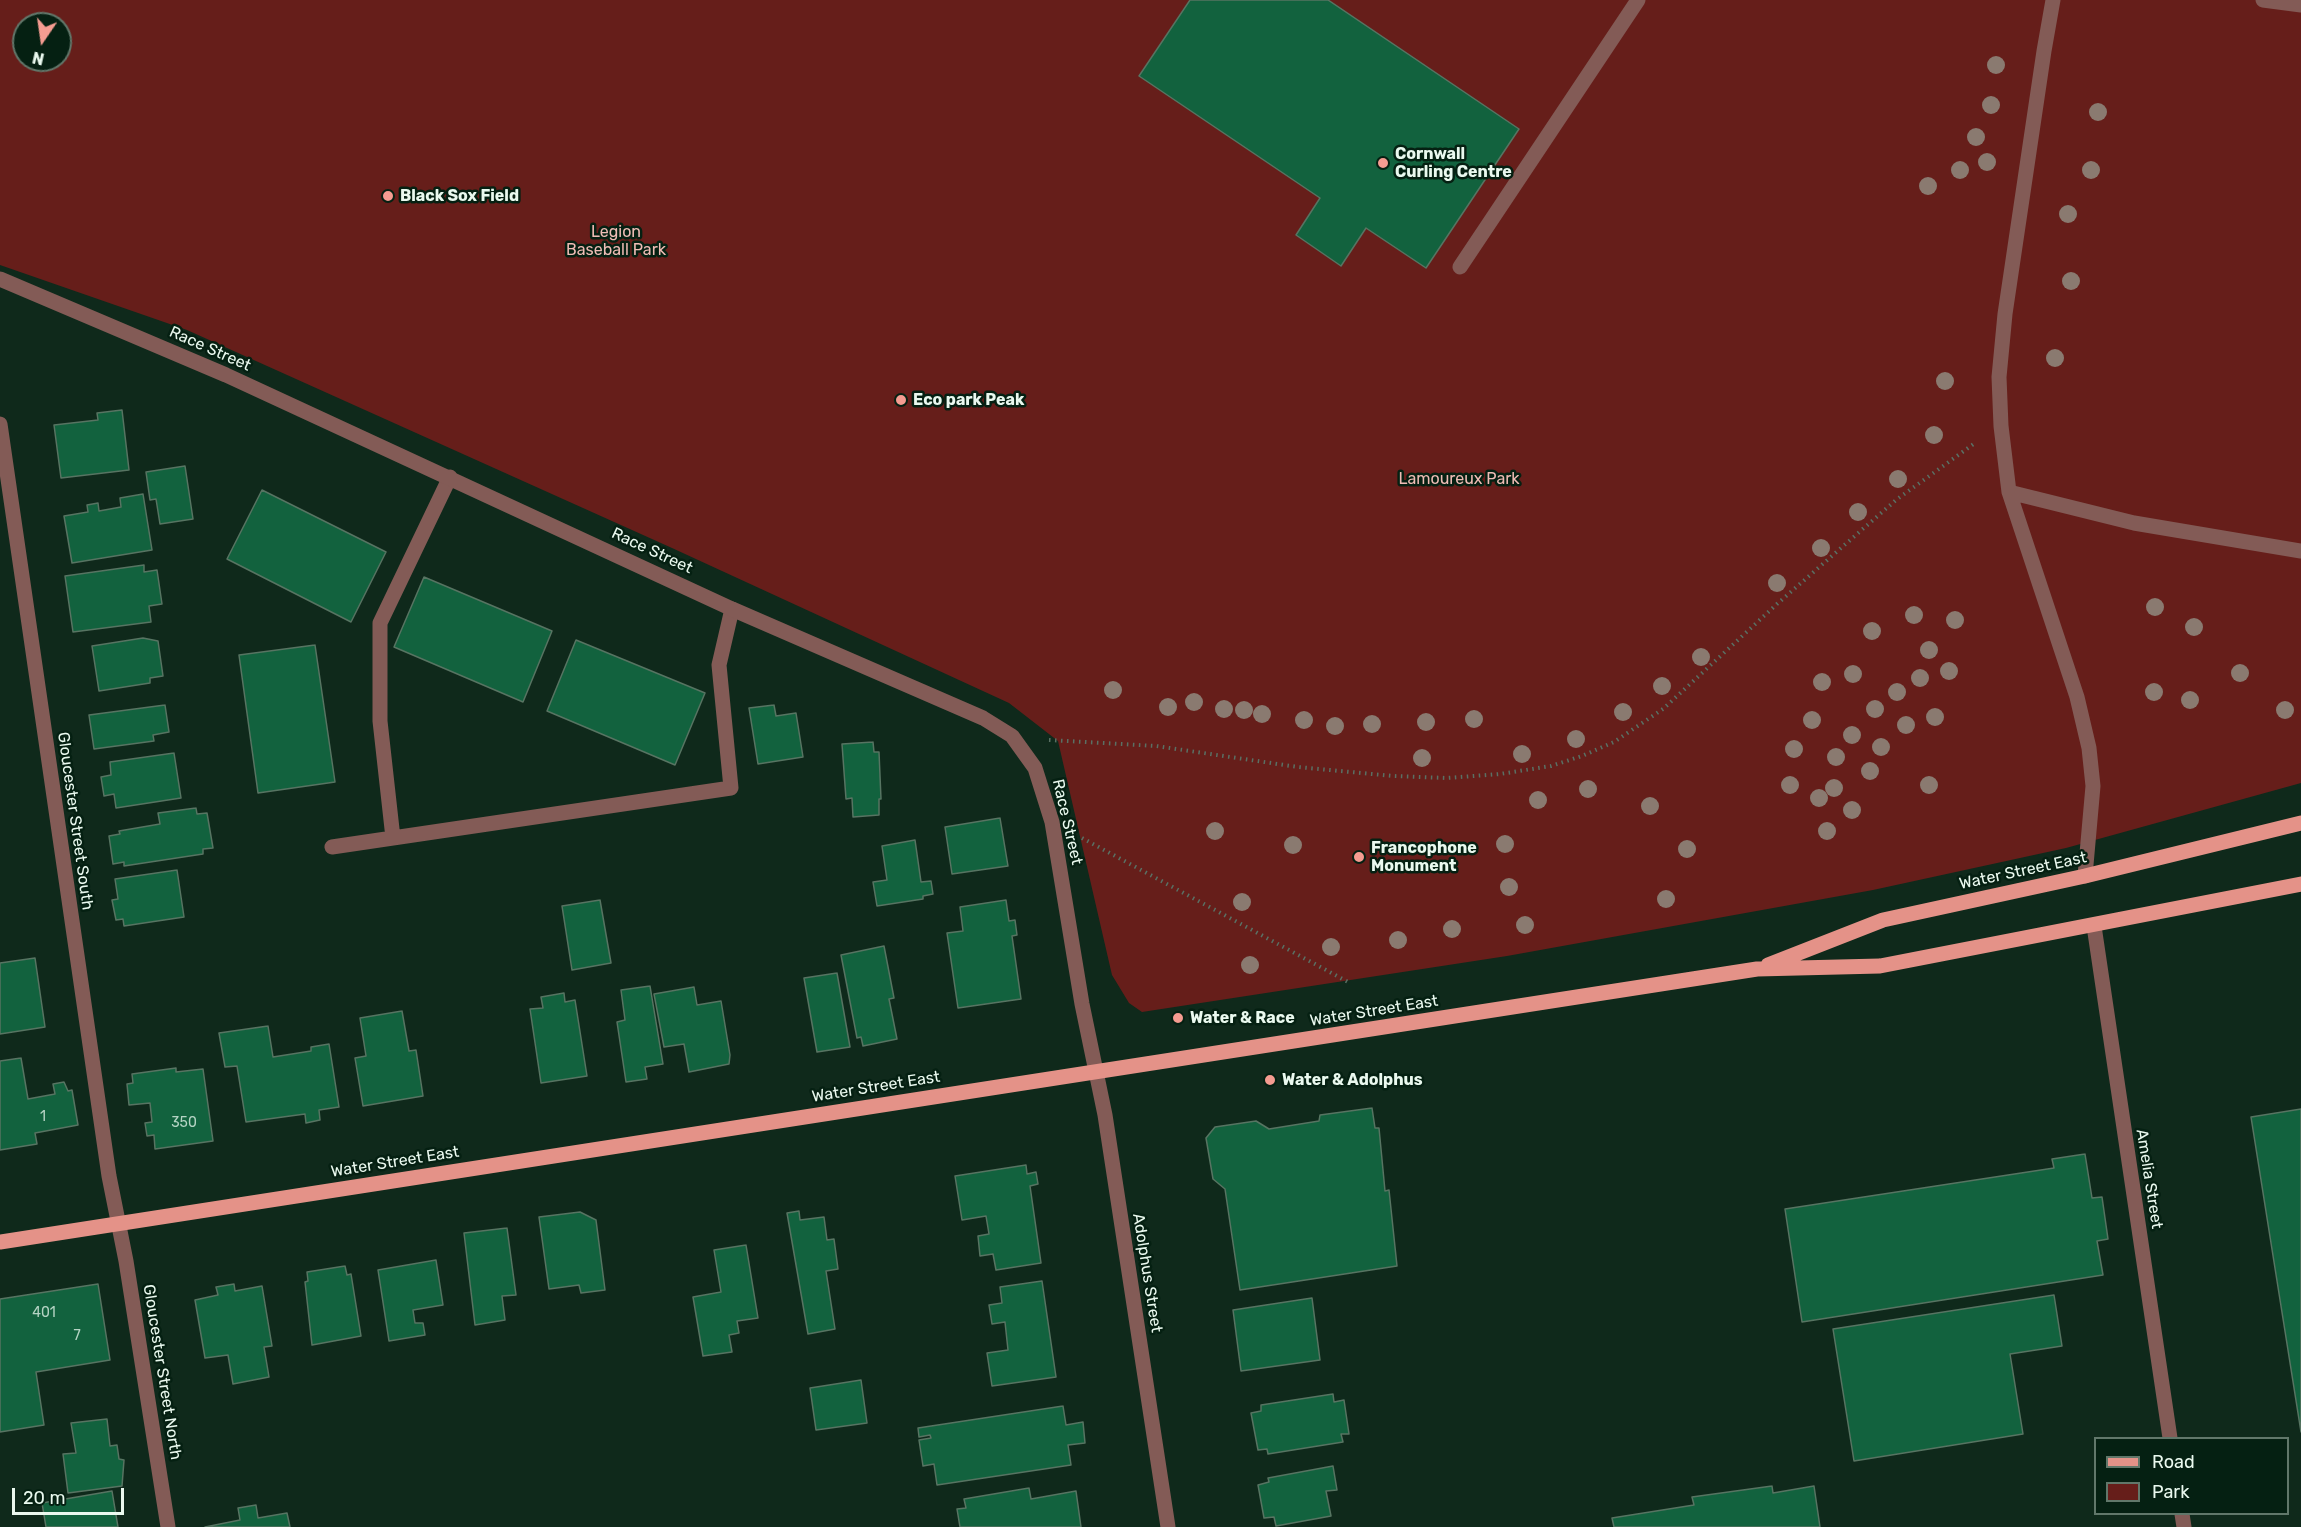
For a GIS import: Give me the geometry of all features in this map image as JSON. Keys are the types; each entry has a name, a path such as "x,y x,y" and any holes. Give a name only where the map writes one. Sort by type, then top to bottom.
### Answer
{"main road":[{"name":"Water Street East","path":"1757,969 1883,920 2085,876 2301,823"},
{"name":"Water Street East","path":"0,1242 1757,969 1880,966 2301,884"}],"street":[{"path":"1460,267 1638,0"},
{"path":"2053,0 2005,314 1999,377 2001,426 2009,492 2077,697 2089,748 2093,786 2085,876"},
{"path":"2263,0 2301,5"},
{"name":"Race Street","path":"0,279 215,370 732,609 983,718 1012,736 1035,768 1052,822 1086,1025"},
{"name":"Gloucester Street South","path":"0,424 118,1223"},
{"path":"393,838 380,721 380,623 450,477"},
{"path":"2009,492 2133,523 2301,552"},
{"path":"332,847 731,788 719,665 732,609"},
{"name":"Amelia Street","path":"2094,926 2170,1437"},
{"name":"Adolphus Street","path":"1086,1025 1105,1115 1168,1527"},
{"name":"Gloucester Street North","path":"118,1223 168,1527"}],"path":[{"path":"1012,736 1058,741 1156,746 1298,767 1393,776 1447,778 1500,774 1551,766 1614,742 1663,709 1777,604 1896,500 2001,426"},
{"path":"1052,822 1350,983"}],"green space":[{"name":"Lamoureux Park","path":"0,0 2301,0 2301,783 2066,848 1873,890 1507,956 1142,1012 1129,1003 1112,975 1058,741 1009,703 672,548 187,330 0,265"}],"building":[{"name":"Cornwall Curling Centre","path":"1190,0 1328,0 1519,129 1426,268 1366,228 1341,266 1296,235 1320,198 1139,76"},
{"path":"122,410 129,470 61,478 54,425 98,420 97,413"},
{"path":"185,466 193,519 160,524 156,499 150,500 146,472"},
{"path":"262,490 386,552 351,622 227,559"},
{"path":"143,494 152,550 72,563 64,516 88,512 87,505 98,503 99,511 121,507 120,498"},
{"path":"144,565 144,572 157,570 162,604 149,606 151,622 73,632 65,576"},
{"path":"424,577 552,631 523,702 394,647"},
{"path":"143,638 158,641 163,676 150,678 150,683 99,691 92,646"},
{"path":"576,640 705,693 675,765 547,711"},
{"path":"315,645 335,782 258,793 239,655"},
{"path":"165,705 169,732 153,735 154,741 94,749 89,715"},
{"path":"774,705 776,716 796,713 803,757 758,764 749,708"},
{"path":"873,742 874,752 879,752 881,799 879,799 879,815 853,817 852,798 846,799 842,744"},
{"path":"174,753 181,798 116,808 114,794 104,796 101,777 111,775 110,762"},
{"path":"196,808 197,814 207,813 213,848 203,849 203,854 124,866 124,862 113,864 109,836 120,834 119,831 160,824 158,813"},
{"path":"1000,818 1008,866 952,874 945,827"},
{"path":"915,840 921,882 931,881 933,894 923,896 923,899 877,906 873,882 887,880 882,846"},
{"path":"177,870 184,917 124,926 123,919 116,920 112,900 118,899 115,879"},
{"path":"600,900 611,963 572,970 562,906"},
{"path":"1006,900 1009,921 1015,920 1017,935 1012,936 1021,999 958,1008 947,933 963,931 960,907"},
{"path":"884,946 894,998 889,999 897,1039 863,1046 861,1037 857,1038 841,955"},
{"path":"35,958 45,1027 0,1034 0,963"},
{"path":"837,973 850,1047 817,1052 804,978"},
{"path":"650,986 663,1064 645,1067 647,1079 626,1082 617,1022 625,1020 621,990"},
{"path":"694,987 697,1005 721,1001 730,1055 729,1064 689,1072 684,1044 664,1047 654,994"},
{"path":"564,993 565,1002 575,1000 587,1076 541,1083 530,1009 543,1008 541,997"},
{"path":"402,1011 409,1051 416,1050 423,1096 363,1106 355,1058 366,1056 360,1018"},
{"path":"268,1026 273,1057 311,1051 311,1047 329,1044 339,1107 319,1110 320,1120 306,1123 305,1114 246,1122 237,1066 225,1067 219,1033"},
{"path":"21,1058 28,1099 55,1094 53,1084 64,1082 68,1091 72,1090 78,1125 35,1133 37,1144 0,1150 0,1061"},
{"path":"176,1068 176,1072 203,1069 213,1141 155,1149 154,1135 147,1136 145,1123 152,1122 150,1103 129,1105 127,1084 133,1083 132,1074"},
{"path":"1372,1108 1375,1128 1379,1128 1385,1191 1389,1190 1397,1266 1240,1290 1225,1189 1213,1179 1206,1138 1215,1127 1256,1121 1269,1129 1319,1121 1320,1115"},
{"path":"2301,1109 2301,1432 2251,1117"},
{"path":"2085,1154 2092,1198 2102,1197 2108,1239 2097,1241 2103,1275 1802,1322 1785,1209 2054,1168 2052,1159"},
{"path":"1026,1165 1027,1174 1036,1172 1038,1184 1030,1186 1041,1263 996,1270 993,1254 980,1256 978,1236 989,1234 986,1216 962,1220 955,1176"},
{"path":"799,1211 800,1220 824,1217 827,1240 834,1239 838,1269 826,1271 835,1329 808,1334 787,1213"},
{"path":"580,1212 596,1220 605,1290 581,1293 579,1285 549,1289 539,1217"},
{"path":"507,1228 516,1295 502,1296 505,1320 475,1325 464,1233"},
{"path":"746,1245 758,1318 737,1321 739,1333 729,1335 732,1352 703,1356 693,1297 721,1292 714,1250"},
{"path":"436,1260 443,1305 413,1310 415,1323 423,1323 425,1335 389,1341 378,1270"},
{"path":"345,1266 347,1275 351,1274 361,1336 312,1345 305,1282 308,1281 307,1272"},
{"path":"1042,1281 1056,1377 992,1386 987,1353 1008,1350 1005,1322 992,1324 989,1305 1002,1303 1000,1287"},
{"path":"98,1284 110,1360 36,1372 44,1425 0,1432 0,1299"},
{"path":"234,1284 235,1291 262,1286 272,1346 264,1347 269,1377 233,1384 228,1355 205,1358 195,1300 218,1295 216,1287"},
{"path":"2054,1295 2062,1346 2010,1354 2023,1434 1854,1461 1833,1329"},
{"path":"1312,1298 1320,1360 1241,1371 1233,1310"},
{"path":"861,1380 867,1423 816,1430 810,1388"},
{"path":"1333,1394 1334,1402 1344,1400 1349,1434 1341,1434 1343,1442 1268,1454 1267,1449 1258,1450 1251,1413 1261,1411 1261,1405"},
{"path":"1063,1406 1066,1425 1083,1422 1085,1443 1068,1445 1071,1465 937,1485 934,1464 923,1466 919,1440 931,1438 930,1435 919,1437 918,1428"},
{"path":"107,1419 110,1446 117,1445 119,1459 124,1460 122,1486 68,1493 63,1454 76,1453 71,1423"},
{"path":"1333,1466 1337,1490 1326,1491 1331,1516 1276,1526 1274,1517 1264,1518 1258,1485 1269,1482 1268,1478"},
{"path":"1772,1486 1773,1493 1814,1486 1820,1527 1614,1527 1612,1518 1694,1505 1692,1497"},
{"path":"1029,1488 1031,1499 1076,1491 1081,1527 960,1527 957,1509 966,1508 964,1499"},
{"path":"112,1491 118,1527 46,1527 42,1503"},
{"path":"256,1505 258,1518 287,1513 290,1527 205,1527 240,1520 238,1508"}],"place":[{"name":"Cornwall Curling Centre","path":"1383,163"},
{"name":"Black Sox Field","path":"388,196"},
{"name":"Eco park Peak","path":"901,400"},
{"name":"Francophone Monument","path":"1359,857"},
{"name":"Water & Race","path":"1178,1018"},
{"name":"Water & Adolphus","path":"1270,1080"}],"park label":[{"name":"Legion Baseball Park","path":"616,241"}]}
